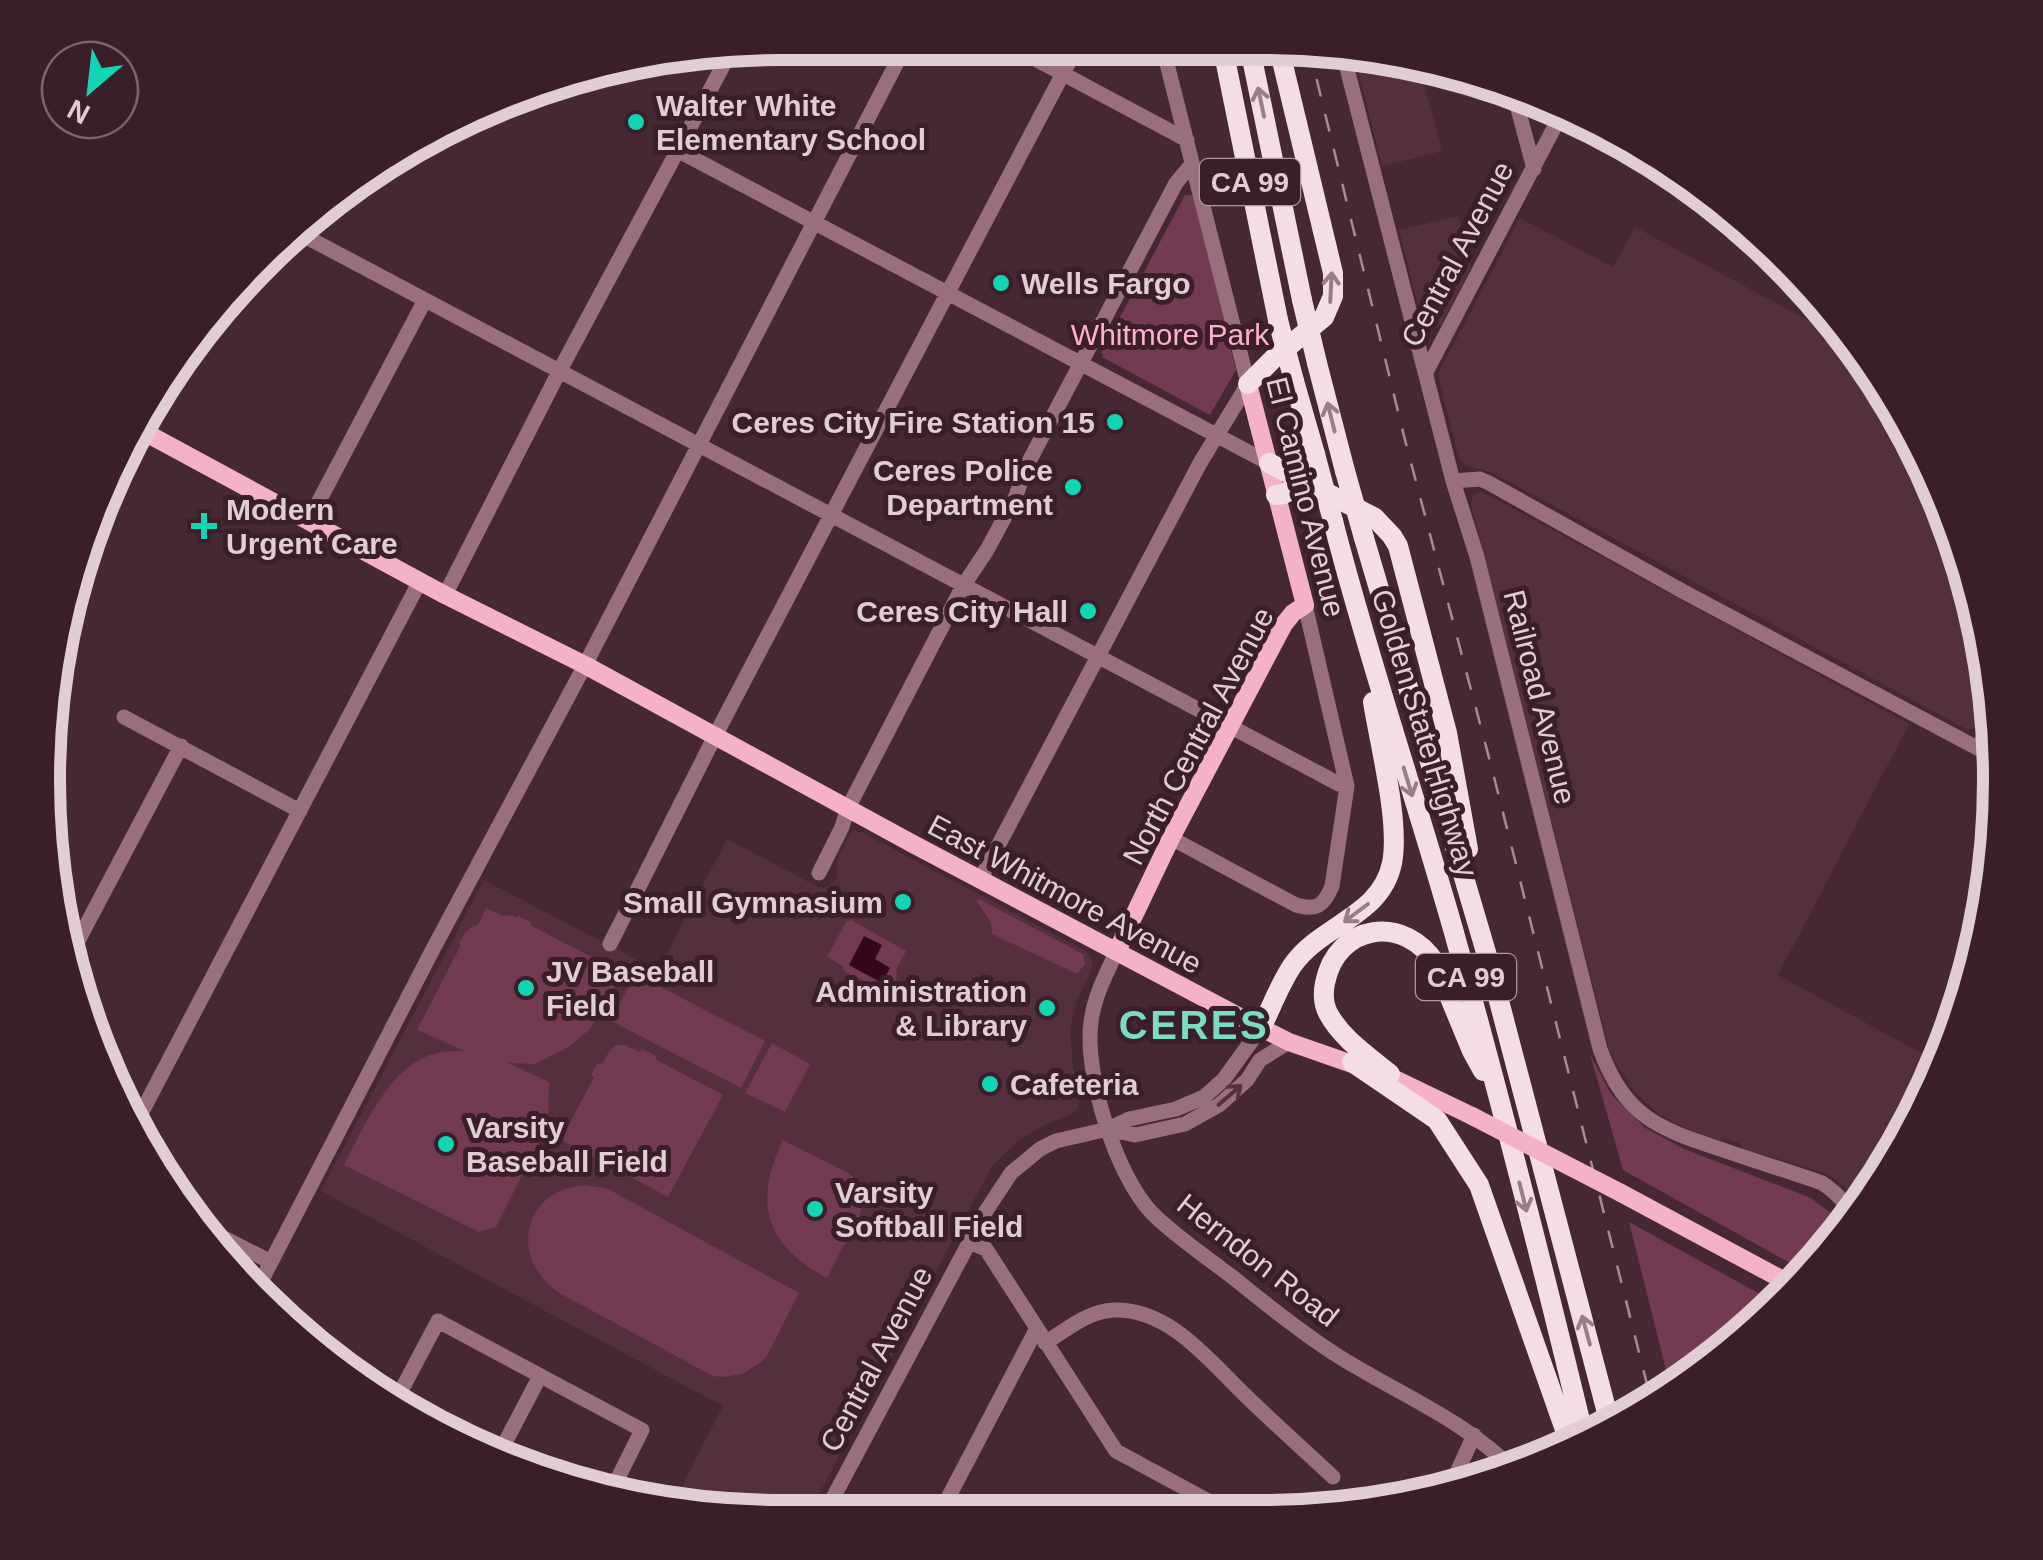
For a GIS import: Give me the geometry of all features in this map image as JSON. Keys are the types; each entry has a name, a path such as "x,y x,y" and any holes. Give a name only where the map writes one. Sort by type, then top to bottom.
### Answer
{"highway":[{"path":"1219,60 1238,124"},
{"name":"Golden State Highway","path":"1225,60 1278,320 1359,622 1452,925 1581,1426"},
{"name":"Golden State Highway","path":"1252,60 1302,300 1345,471 1488,959 1607,1412"},
{"path":"1248,384 1324,317 1334,296 1333,273 1282,61"},
{"path":"1269,462 1375,518 1398,546 1446,733 1488,959"},
{"path":"1276,495 1305,480"},
{"path":"1261,1028 1292,966 1317,939 1364,910 1382,888 1392,864 1394,828 1359,622"},
{"path":"1395,1078 1339,1029 1324,1004 1328,968 1335,957 1346,944 1374,932 1398,933 1430,954 1472,1051 1498,1097"},
{"path":"1352,1062 1437,1120 1478,1184 1566,1433"}],"main road":[{"name":"El Camino Avenue","path":"1248,384 1305,604"},
{"name":"East Whitmore Avenue","path":"149,434 1261,1028 1289,1042 1395,1078 1781,1279"},
{"name":"North Central Avenue","path":"1117,951 1171,838 1284,624 1305,604"}],"street":[{"path":"262,1279 899,60"},
{"path":"1038,60 1187,140"},
{"path":"610,944 1069,60"},
{"name":"El Camino Avenue","path":"1166,60 1248,384"},
{"path":"445,595 725,63"},
{"name":"Railroad Avenue","path":"1346,65 1607,1068 1630,1102 1660,1127 1822,1183 1845,1203"},
{"path":"1517,107 1534,169"},
{"name":"Central Avenue","path":"1426,372 1557,123"},
{"path":"677,150 1269,462"},
{"path":"819,873 848,808 962,586 1016,496 1025,469 1176,183 1192,164"},
{"path":"307,238 1347,786"},
{"path":"309,520 425,300"},
{"path":"980,880 1216,435 1248,384"},
{"path":"1453,481 1480,479 1489,483 1982,750"},
{"path":"142,1112 420,581"},
{"name":"El Camino Avenue","path":"1171,838 1296,906 1307,909 1327,900 1347,786 1305,604"},
{"path":"124,717 300,811"},
{"path":"1978,748 1981,742"},
{"path":"79,939 180,746"},
{"name":"Herndon Road","path":"1117,951 1099,990 1090,1027 1095,1084 1126,1176 1151,1212 1273,1310 1338,1356 1439,1412 1502,1459"},
{"path":"1108,1129 1204,1097 1224,1079 1261,1028"},
{"path":"1108,1129 1135,1135 1185,1124 1220,1106 1247,1080 1260,1060 1289,1042"},
{"name":"Central Avenue","path":"832,1500 1004,1182 1026,1160 1056,1141 1108,1129"},
{"path":"226,1238 271,1262"},
{"path":"970,1242 986,1249 1116,1451 1207,1500"},
{"path":"952,1500 948,1498 1040,1336 1095,1314 1117,1310 1142,1314 1191,1341 1333,1477"},
{"path":"401,1392 438,1322 642,1430 617,1480"},
{"path":"504,1445 540,1376"},
{"path":"1457,1473 1474,1435"}],"shaded area":[{"path":"1357,66 1422,79 1442,151 1382,166"},
{"path":"1458,216 1471,267 1442,324 1427,329 1399,230"},
{"path":"1520,218 1613,267 1635,227 1823,328 1887,420 1928,504 1945,549 1969,640 1981,727 1968,730 1493,473 1464,465 1438,374"},
{"path":"1481,491 1909,724 1778,975 1928,1057 1887,1140 1852,1194 1823,1172 1744,1149 1723,1138 1719,1141 1695,1133 1659,1114 1633,1090 1615,1062 1471,504 1473,495"},
{"path":"861,832 1086,951 1093,960 1091,972 1076,1002 1070,1031 1080,1096 1078,1108 1018,1141 992,1166 816,1500 679,1493 723,1406 321,1191 484,880 658,971 727,839 824,888 837,877 837,859 850,834"},
{"path":"864,936 882,945 875,959 890,968 882,983 849,965"}],"green space":[{"name":"Whitmore Park","path":"1185,195 1193,195 1236,370 1210,415 1101,353"},
{"path":"979,899 1083,954 1085,964 1077,974 992,934 991,922 977,902"},
{"path":"486,908 531,922 530,925 621,972 590,1029 567,1048 535,1064 508,1063 549,1082 548,1123 496,1227 479,1232 344,1165 379,1100 403,1071 433,1054 465,1051 417,1030 459,943 466,931 478,925"},
{"path":"851,920 906,951 891,989 885,991 845,972 843,966 827,957 846,922"},
{"path":"635,974 765,1041 741,1088 611,1021"},
{"path":"772,1043 810,1064 785,1112 745,1093"},
{"path":"617,1045 640,1052 642,1049 723,1095 668,1197 561,1140 598,1063 602,1064"},
{"path":"1590,1054 1611,1094 1644,1127 1684,1149 1811,1198 1834,1218 1794,1265 1623,1170"},
{"name":"Varsity Softball Field","path":"783,1140 848,1173 865,1187 867,1196 860,1214 827,1278 790,1251 770,1220 768,1184"},
{"path":"586,1185 608,1189 799,1293 766,1358 743,1374 713,1376 561,1294 544,1280 528,1246 529,1228 536,1212 547,1199 564,1189"},
{"path":"1629,1222 1764,1296 1667,1376"}],"railway":[{"path":"1312,62 1648,1388"}],"place":[{"name":"Walter White Elementary School","path":"636,122"},
{"name":"Wells Fargo","path":"1001,283"},
{"name":"Ceres City Fire Station 15","path":"1115,422"},
{"name":"Ceres Police Department","path":"1073,487"},
{"name":"Modern Urgent Care","path":"204,526"},
{"name":"Ceres City Hall","path":"1088,611"},
{"name":"Small Gymnasium","path":"903,902"},
{"name":"JV Baseball Field","path":"526,988"},
{"name":"Administration & Library","path":"1047,1008"},
{"name":"Cafeteria","path":"990,1084"},
{"name":"Varsity Baseball Field","path":"446,1144"},
{"name":"Varsity Softball Field","path":"815,1209"}],"district":[{"name":"CERES","path":"1194,1025"}]}
